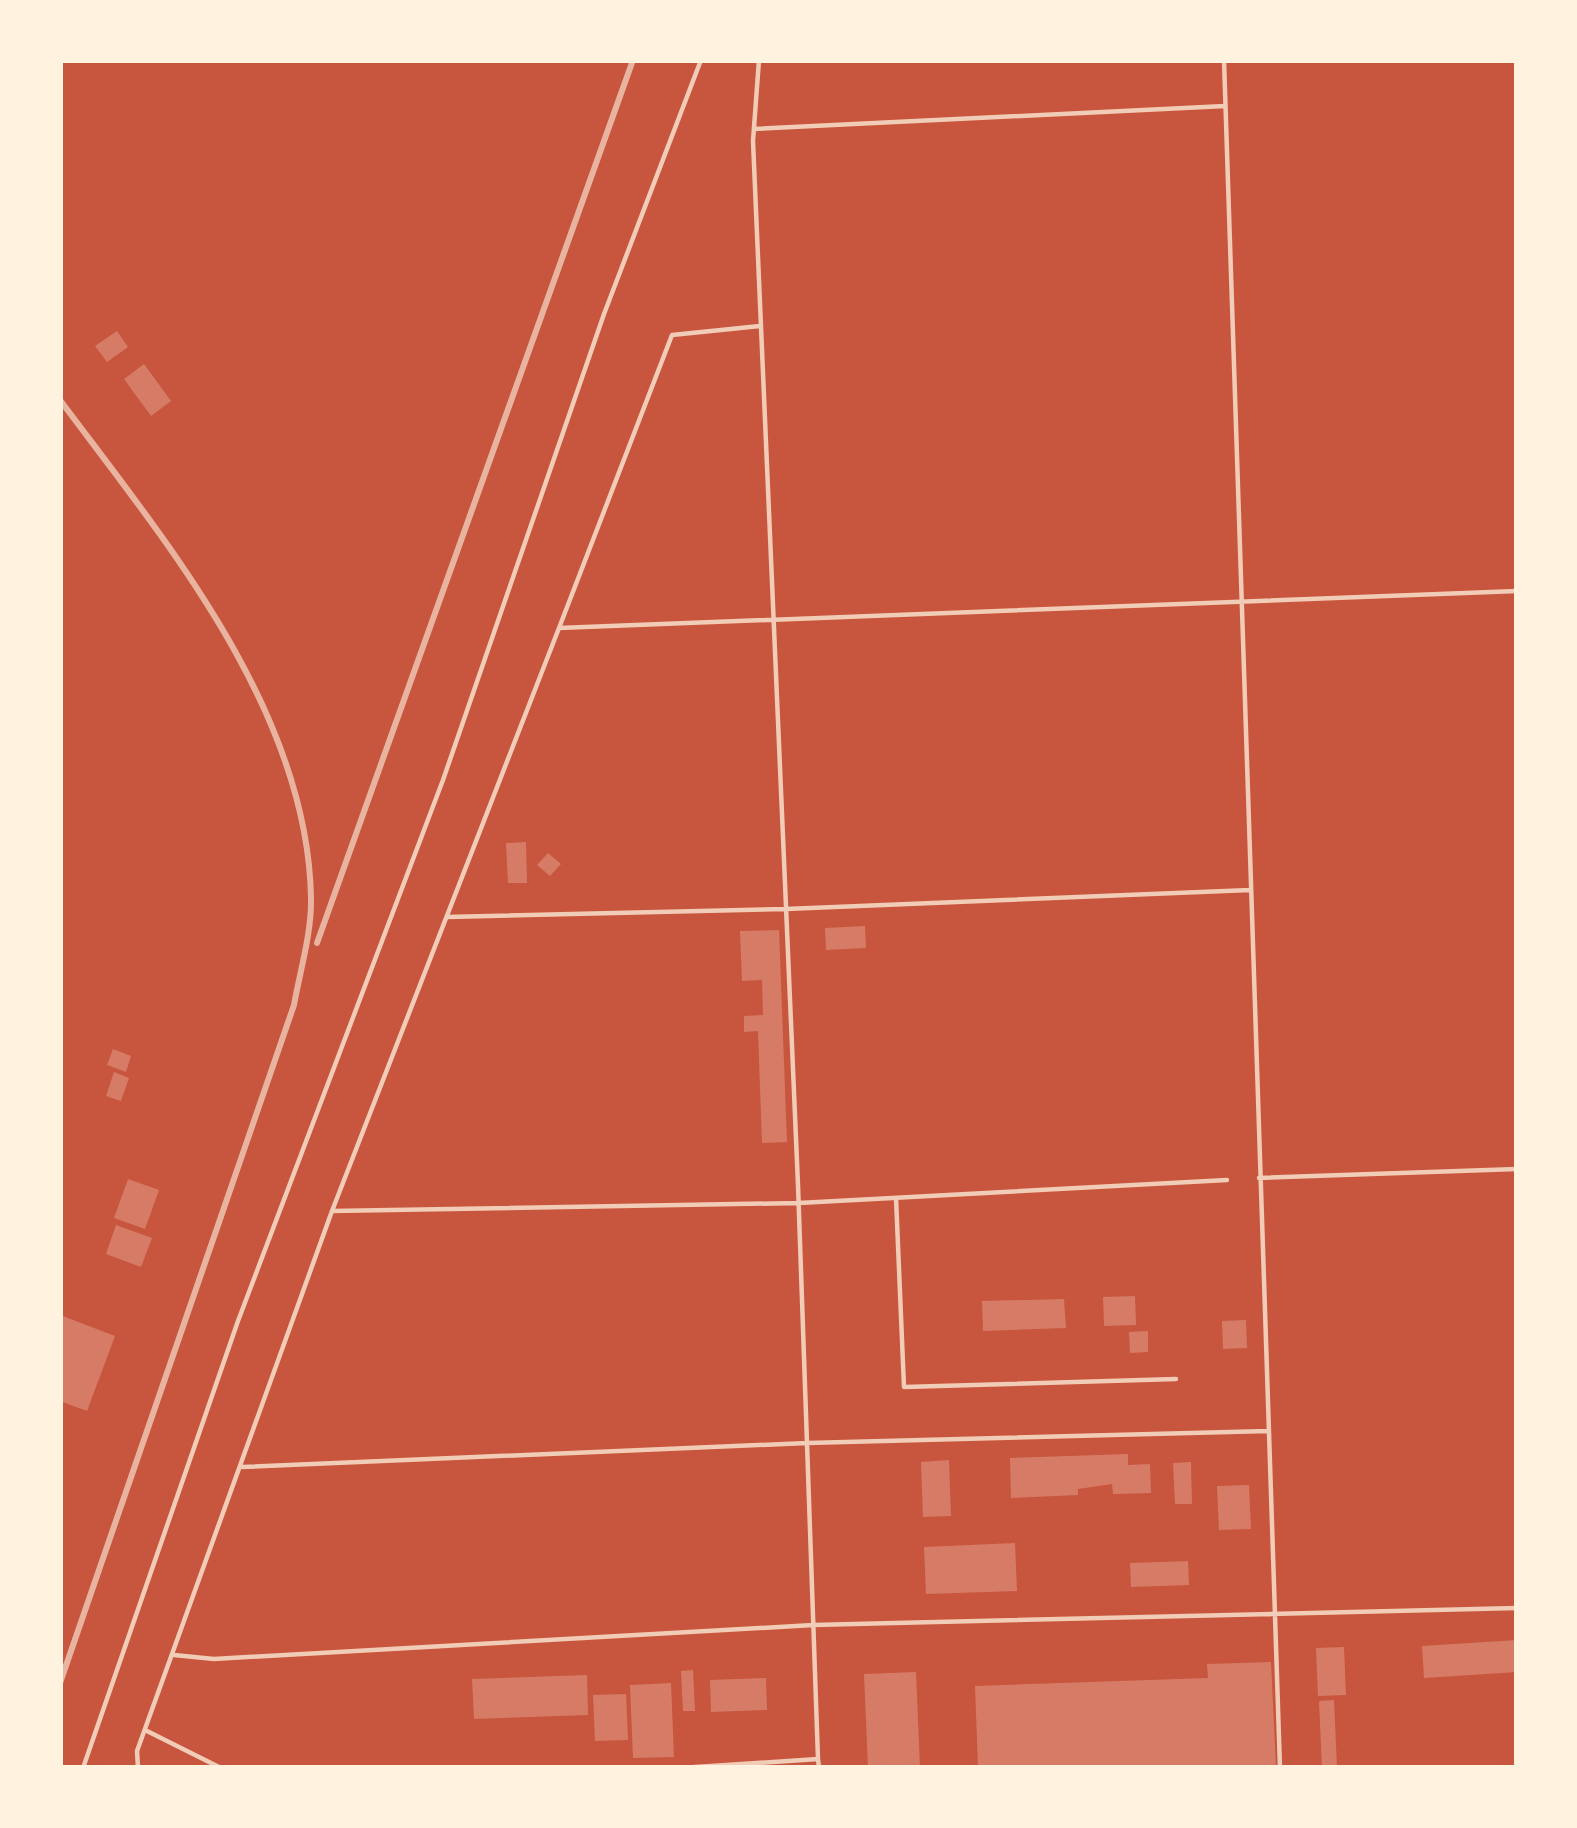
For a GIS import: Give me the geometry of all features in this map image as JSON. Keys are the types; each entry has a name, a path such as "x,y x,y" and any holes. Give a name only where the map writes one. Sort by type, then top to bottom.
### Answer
{"lane":[{"path":"82,1768 238,1322 443,780 604,314 701,60"},
{"path":"759,60 754,129 819,1768"},
{"path":"1224,60 1280,1768"},
{"path":"754,129 1225,106"},
{"path":"138,1768 137,1751 332,1211 672,335 761,326"},
{"path":"560,628 1517,591"},
{"path":"447,916 786,909 1250,890"},
{"path":"1259,1178 1517,1169"},
{"path":"332,1211 799,1204 1227,1180"},
{"path":"896,1198 904,1387 1176,1379"},
{"path":"239,1467 807,1443 1268,1431"},
{"path":"172,1655 214,1659 813,1625 1517,1608"},
{"path":"145,1730 220,1768"},
{"path":"680,1768 818,1759"}],"building":[{"path":"117,331 128,347 107,362 95,346"},
{"path":"144,364 171,401 151,416 124,379"},
{"path":"526,842 527,883 508,883 506,843"},
{"path":"548,853 561,864 550,876 537,865"},
{"path":"865,926 866,948 826,950 825,928"},
{"path":"779,930 787,1142 762,1143 758,1031 744,1032 744,1016 763,1015 762,980 742,981 740,931"},
{"path":"113,1049 131,1056 126,1072 107,1065"},
{"path":"114,1072 129,1078 121,1101 106,1096"},
{"path":"128,1179 159,1190 145,1229 114,1218"},
{"path":"116,1225 152,1238 141,1267 106,1254"},
{"path":"1135,1296 1136,1325 1104,1326 1103,1297"},
{"path":"1064,1299 1066,1328 983,1331 982,1301"},
{"path":"60,1315 115,1336 87,1411 60,1401"},
{"path":"1246,1320 1247,1348 1223,1349 1222,1321"},
{"path":"1148,1331 1148,1352 1130,1353 1129,1332"},
{"path":"1128,1454 1128,1465 1150,1464 1151,1493 1113,1494 1112,1484 1078,1489 1078,1495 1011,1498 1010,1458"},
{"path":"949,1460 951,1516 923,1517 921,1462"},
{"path":"1191,1462 1192,1504 1175,1504 1173,1463"},
{"path":"1249,1485 1251,1529 1219,1530 1217,1486"},
{"path":"1015,1543 1017,1591 926,1594 924,1547"},
{"path":"1188,1561 1189,1585 1131,1587 1130,1563"},
{"path":"1517,1640 1517,1672 1424,1678 1422,1646"},
{"path":"1344,1647 1346,1695 1318,1696 1316,1648"},
{"path":"1271,1662 1276,1768 978,1768 975,1686 1208,1678 1207,1664"},
{"path":"693,1670 695,1711 683,1711 681,1671"},
{"path":"916,1672 920,1768 868,1768 864,1674"},
{"path":"587,1675 588,1715 474,1719 472,1679"},
{"path":"766,1678 767,1710 711,1712 710,1680"},
{"path":"671,1683 674,1757 633,1758 630,1685"},
{"path":"626,1694 628,1740 595,1741 593,1695"},
{"path":"1334,1700 1337,1768 1322,1768 1319,1701"}],"railway":[{"path":"317,943 633,60"},
{"path":"60,400 185,570 258,695 285,760 303,828 311,897 294,1005 60,1683"}]}
